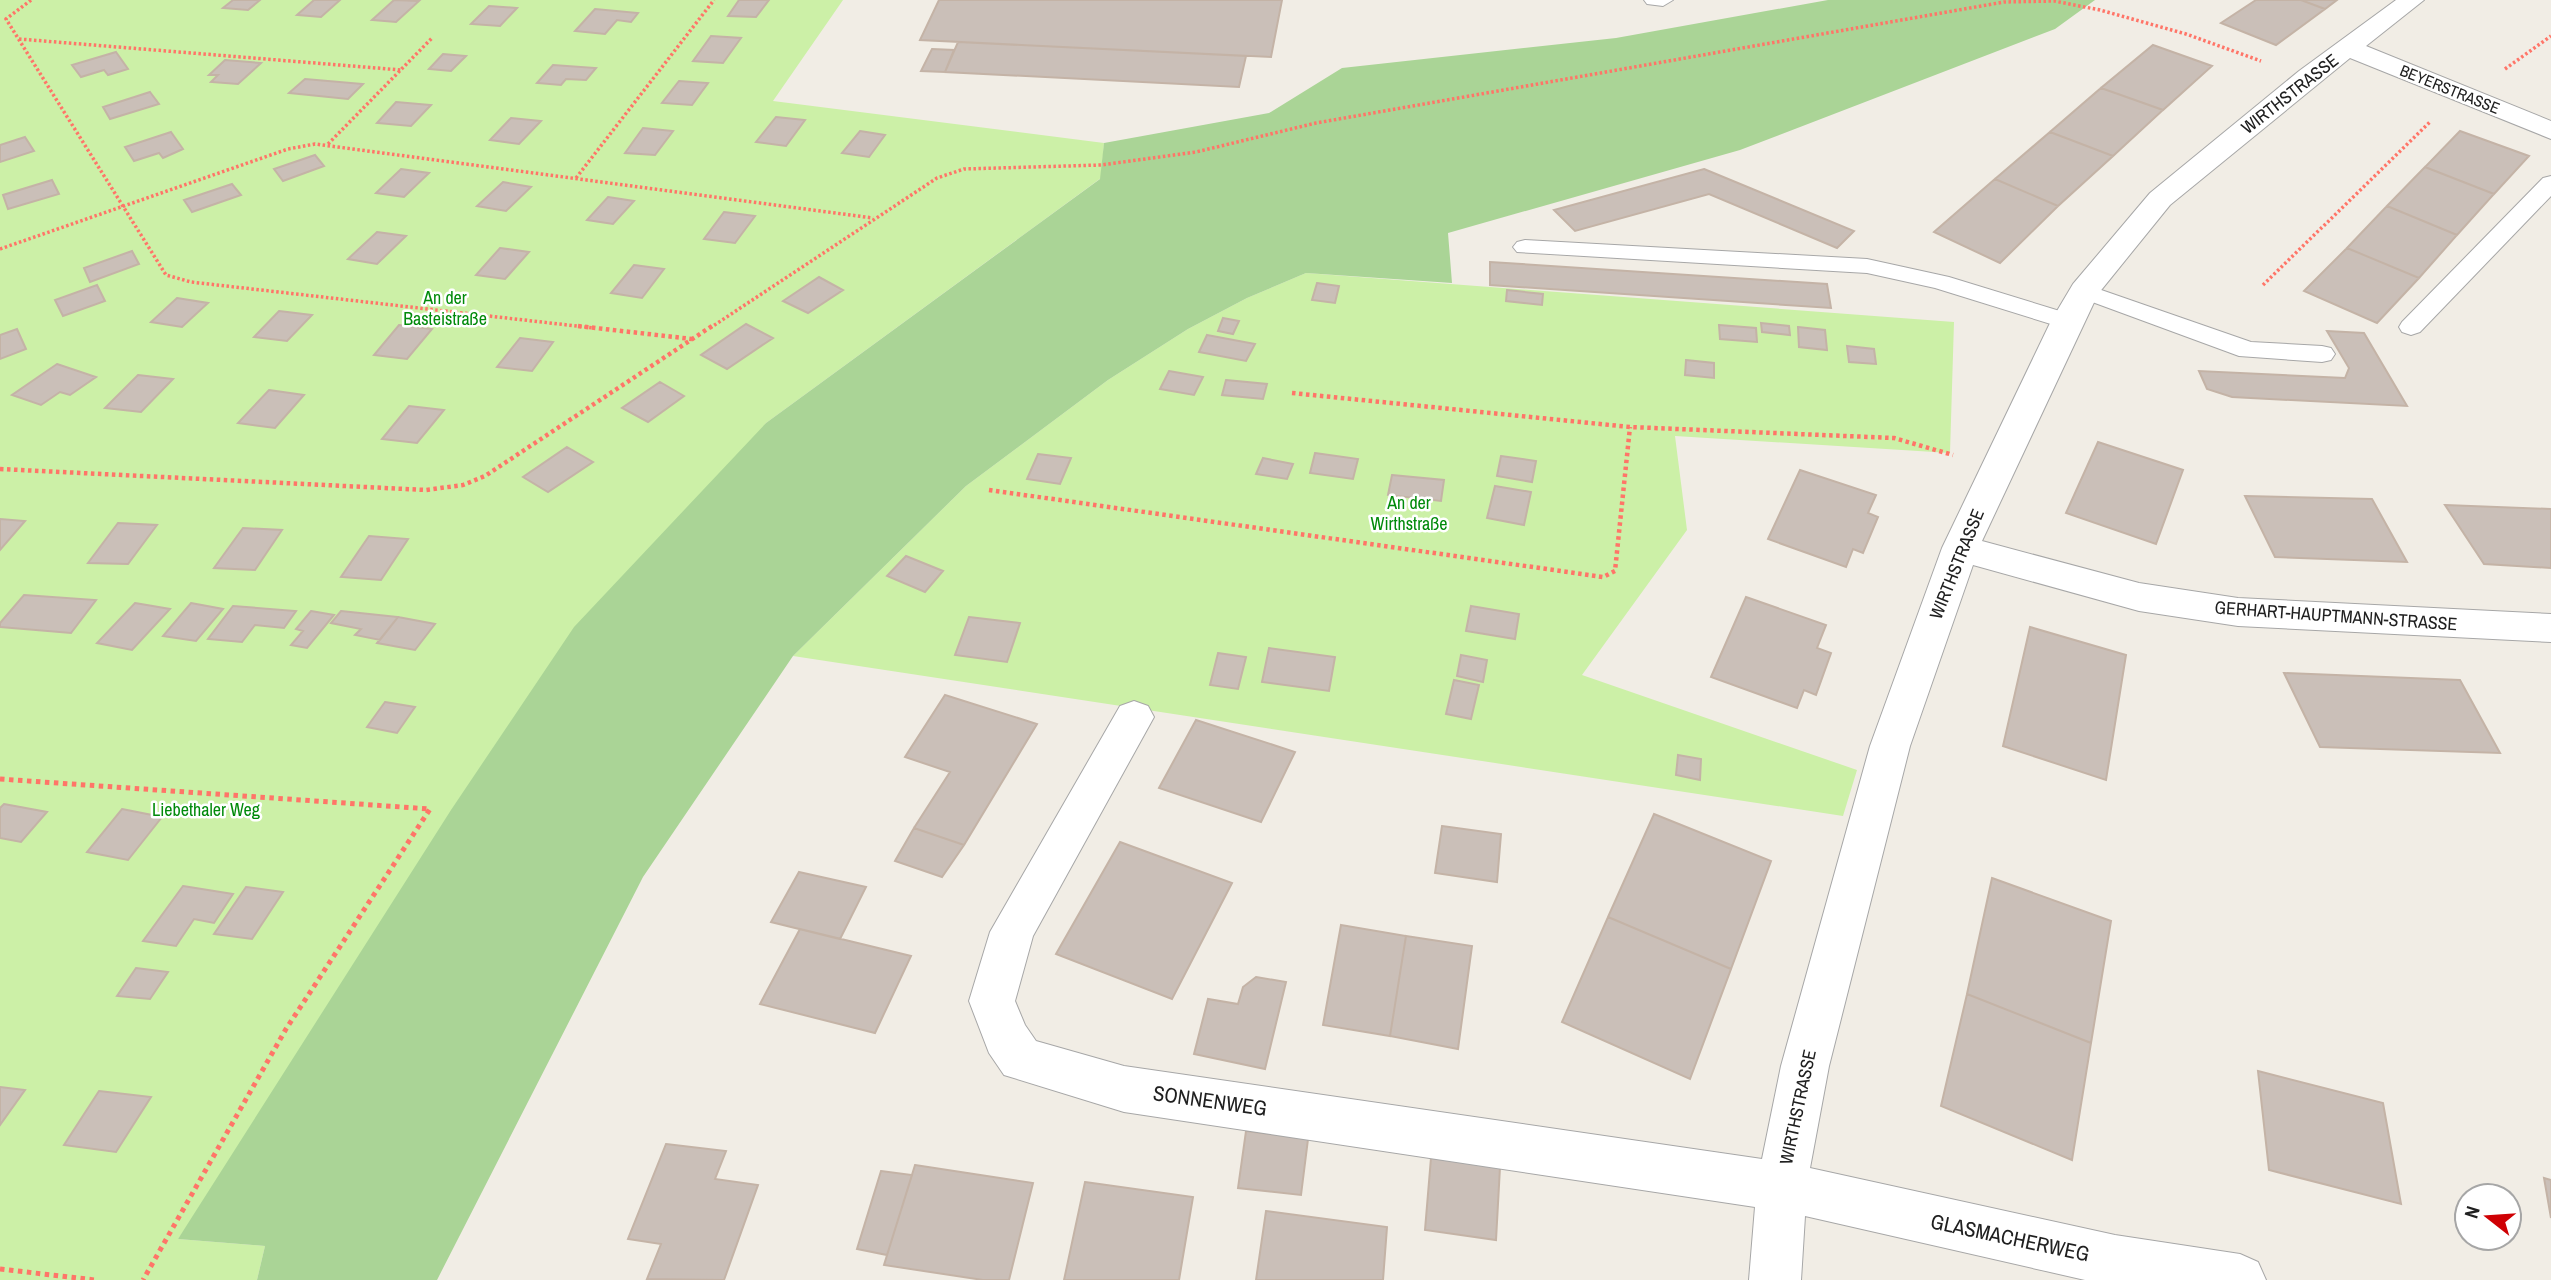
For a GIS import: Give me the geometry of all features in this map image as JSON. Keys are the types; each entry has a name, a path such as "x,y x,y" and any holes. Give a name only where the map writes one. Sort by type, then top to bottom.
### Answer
{"street":[{"name":"WIRTHSTRASSE","path":"1775,1280 1782,1186 1805,1066 1890,746 1960,548 2076,306 2160,199 2308,78 2412,0"},
{"name":"BEYERSTRASSE","path":"2348,48 2551,131"},
{"name":"GERHART-HAUPTMANN-STRASSE","path":"1960,548 2139,597 2238,612 2551,628"},
{"name":"SONNENWEG","path":"1134,717 1012,932 992,1001 1006,1038 1021,1059 1124,1089 1782,1186"},
{"name":"GLASMACHERWEG","path":"1782,1186 2115,1261 2240,1280"}],"lane":[{"path":"1654,0 1662,0"},
{"path":"2411,327 2551,183"},
{"path":"1525,247 1867,266 2076,306 2248,350 2322,354"}],"path":[{"path":"31,0 6,19 166,275 191,282 692,339"},
{"path":"576,177 714,0"},
{"path":"0,469 412,489 446,488 485,476 874,218 937,178 964,169 1101,165 1196,152 1316,123 2004,2 2054,1 2100,10 2186,34 2308,78"},
{"path":"2467,95 2551,36"},
{"path":"328,145 433,37"},
{"path":"18,39 401,70"},
{"path":"2263,285 2432,120"},
{"path":"0,249 288,149 328,145 874,218"},
{"path":"1292,393 1630,427 1894,438 1997,468"},
{"path":"989,490 1603,577 1615,571 1630,427"},
{"path":"0,779 430,809 286,1029 143,1280"},
{"path":"0,1269 95,1280"}],"green space":[{"name":"An der Basteistraße","path":"0,0 843,0 773,101 1104,143 1101,178 766,423 178,1239 265,1246 257,1280 0,1280"},
{"path":"1828,0 2095,0 2055,29 1740,150 1448,233 1452,283 1306,273 1247,298 1188,329 1108,380 966,486 793,656 643,877 437,1280 257,1280 265,1246 178,1239 451,810 574,627 766,423 1100,179 1104,143 1269,113 1342,68 1616,38"},
{"name":"An der Wirthstraße","path":"1306,273 1954,322 1950,453 1675,436 1687,530 1582,675 1857,770 1843,816 793,656 966,486 1108,380 1188,329 1247,298"}],"building":[{"path":"233,0 260,0 248,10 223,8"},
{"path":"314,0 340,0 321,17 297,15"},
{"path":"394,0 419,1 396,22 372,20"},
{"path":"739,0 769,0 756,17 728,16"},
{"path":"939,0 1282,0 1271,57 920,40"},
{"path":"2256,0 2301,0 2325,9 2276,45 2221,23"},
{"path":"2301,0 2337,0 2325,9"},
{"path":"489,6 517,8 500,26 471,24"},
{"path":"595,9 638,13 631,22 617,20 605,34 575,31"},
{"path":"711,36 741,38 723,63 693,61"},
{"path":"958,42 1246,56 1239,87 945,72"},
{"path":"2153,45 2212,66 2163,110 2101,88"},
{"path":"932,49 954,50 945,72 921,71"},
{"path":"116,52 128,69 108,75 104,70 81,77 72,65"},
{"path":"443,54 466,56 451,71 429,69"},
{"path":"225,60 261,63 238,84 211,82 218,75 209,75"},
{"path":"553,65 596,68 586,80 566,79 561,85 537,83"},
{"path":"305,79 363,84 348,99 289,93"},
{"path":"679,81 708,83 692,105 662,103"},
{"path":"2101,88 2163,110 2113,156 2050,132"},
{"path":"150,92 159,104 110,119 103,107"},
{"path":"396,102 431,105 411,126 377,123"},
{"path":"776,117 805,120 786,146 756,142"},
{"path":"511,118 541,121 519,144 490,140"},
{"path":"643,128 673,131 655,155 625,153"},
{"path":"860,131 885,135 869,157 842,153"},
{"path":"2460,131 2529,156 2494,194 2425,167"},
{"path":"171,132 183,149 163,158 159,153 134,161 125,147"},
{"path":"2050,132 2113,156 2058,206 1995,179"},
{"path":"25,137 34,151 0,162 0,145"},
{"path":"315,155 324,166 283,181 274,169"},
{"path":"2425,167 2494,194 2457,235 2387,206"},
{"path":"401,169 429,173 404,197 376,193"},
{"path":"1704,169 1854,231 1837,248 1709,194 1575,231 1554,210"},
{"path":"1995,179 2058,206 2000,263 1934,232"},
{"path":"52,180 59,194 8,209 3,195"},
{"path":"503,182 531,187 506,211 477,206"},
{"path":"232,184 241,195 192,212 184,200"},
{"path":"608,197 634,201 613,224 587,220"},
{"path":"2387,206 2457,235 2419,278 2347,248"},
{"path":"724,212 755,216 735,243 704,239"},
{"path":"377,232 406,236 377,264 348,259"},
{"path":"500,248 529,252 505,279 476,275"},
{"path":"2347,248 2419,278 2377,323 2304,291"},
{"path":"132,251 139,264 90,282 84,268"},
{"path":"1490,262 1827,284 1831,308 1490,285"},
{"path":"634,265 664,269 642,298 611,293"},
{"path":"819,277 843,290 808,313 783,301"},
{"path":"1317,283 1339,286 1335,303 1312,300"},
{"path":"97,285 105,301 63,316 55,300"},
{"path":"1507,290 1543,294 1542,305 1506,301"},
{"path":"177,298 208,303 182,327 151,322"},
{"path":"279,311 312,315 287,341 254,337"},
{"path":"1223,318 1239,321 1233,334 1218,331"},
{"path":"1761,323 1789,326 1790,335 1762,332"},
{"path":"746,324 773,338 727,369 701,355"},
{"path":"399,325 432,329 407,359 374,355"},
{"path":"1719,325 1756,328 1757,342 1720,339"},
{"path":"1798,327 1825,330 1827,350 1799,347"},
{"path":"17,329 26,349 0,359 0,335"},
{"path":"2327,331 2364,333 2407,406 2232,397 2207,389 2199,371 2345,378 2349,368"},
{"path":"1207,335 1255,344 1246,361 1199,352"},
{"path":"520,338 553,342 532,371 497,367"},
{"path":"1847,346 1874,349 1876,364 1849,362"},
{"path":"1686,360 1714,363 1714,378 1685,375"},
{"path":"57,364 96,377 70,395 60,392 41,405 12,395"},
{"path":"1169,371 1203,377 1194,395 1160,389"},
{"path":"138,375 173,379 141,412 105,408"},
{"path":"1226,380 1267,384 1263,399 1222,395"},
{"path":"660,382 684,396 648,422 622,408"},
{"path":"269,390 304,395 275,428 238,423"},
{"path":"409,406 444,410 417,443 382,439"},
{"path":"2098,442 2183,470 2156,544 2066,513"},
{"path":"567,447 593,462 548,492 523,477"},
{"path":"1315,453 1358,459 1353,479 1310,473"},
{"path":"1038,454 1071,458 1060,484 1027,479"},
{"path":"1501,456 1536,461 1532,482 1497,476"},
{"path":"1263,458 1293,464 1287,479 1256,474"},
{"path":"1800,470 1876,495 1868,513 1878,517 1863,553 1853,549 1846,567 1768,539"},
{"path":"1392,475 1444,480 1441,501 1388,495"},
{"path":"1495,486 1531,492 1524,525 1487,518"},
{"path":"2245,496 2372,499 2407,562 2275,557"},
{"path":"2445,505 2551,509 2551,568 2484,564"},
{"path":"0,519 25,521 0,550"},
{"path":"118,523 157,525 128,564 88,563"},
{"path":"243,528 282,530 255,570 214,568"},
{"path":"369,536 408,539 381,580 341,577"},
{"path":"906,556 943,571 925,592 887,576"},
{"path":"24,595 96,600 71,633 0,627 0,623"},
{"path":"1746,597 1826,625 1817,648 1831,653 1816,695 1804,690 1797,708 1711,677"},
{"path":"135,603 170,609 132,650 97,643"},
{"path":"191,603 223,609 196,641 163,636"},
{"path":"233,606 296,611 284,628 255,625 242,642 208,639"},
{"path":"1471,606 1519,614 1515,639 1466,631"},
{"path":"311,611 334,615 307,648 291,645 303,631 296,629"},
{"path":"341,611 398,617 380,640 355,635 361,629 331,623"},
{"path":"398,617 435,624 415,650 377,643"},
{"path":"969,617 1020,623 1007,662 955,655"},
{"path":"2030,627 2126,655 2106,780 2003,746"},
{"path":"1269,648 1335,657 1329,691 1262,682"},
{"path":"1218,653 1246,657 1238,689 1210,685"},
{"path":"1461,655 1487,660 1483,682 1457,676"},
{"path":"2284,673 2460,680 2500,753 2320,747"},
{"path":"1454,680 1479,685 1471,719 1446,714"},
{"path":"945,695 1037,724 964,845 914,828 950,772 905,757"},
{"path":"385,702 415,707 397,733 367,727"},
{"path":"1196,720 1295,752 1261,822 1159,788"},
{"path":"1678,755 1701,759 1700,780 1676,775"},
{"path":"4,804 47,812 21,842 0,838 0,808"},
{"path":"122,809 162,817 128,860 87,852"},
{"path":"1654,814 1771,861 1731,969 1608,917"},
{"path":"1442,826 1501,834 1497,882 1435,873"},
{"path":"914,828 964,845 942,877 895,861"},
{"path":"1120,842 1232,883 1172,999 1056,954"},
{"path":"799,872 866,887 840,939 771,922"},
{"path":"1992,878 2111,921 2091,1043 1967,994"},
{"path":"183,886 233,894 214,923 194,919 176,946 143,941"},
{"path":"246,887 283,892 252,939 214,934"},
{"path":"1608,917 1731,969 1690,1079 1562,1022"},
{"path":"1341,925 1406,936 1390,1036 1323,1025"},
{"path":"800,929 911,956 875,1033 760,1004"},
{"path":"1406,936 1472,946 1458,1049 1390,1036"},
{"path":"136,968 168,972 150,999 117,996"},
{"path":"1256,977 1286,982 1265,1069 1194,1054 1208,999 1238,1004 1243,987"},
{"path":"1967,994 2091,1043 2072,1160 1941,1106"},
{"path":"2258,1071 2383,1103 2401,1204 2269,1170"},
{"path":"0,1087 25,1090 0,1125"},
{"path":"99,1091 151,1097 116,1152 64,1145"},
{"path":"1246,1131 1308,1139 1301,1195 1238,1188"},
{"path":"666,1144 726,1151 715,1179 758,1185 724,1280 647,1279 661,1244 628,1239"},
{"path":"1431,1158 1500,1167 1496,1240 1425,1230"},
{"path":"915,1165 1033,1183 1009,1280 983,1280 884,1265"},
{"path":"881,1171 912,1175 887,1255 857,1249"},
{"path":"2544,1178 2551,1180 2551,1218"},
{"path":"1085,1182 1193,1197 1179,1280 1064,1280"},
{"path":"1266,1211 1387,1227 1383,1280 1256,1280"}],"park label":[{"name":"Liebethaler Weg","path":"206,810"}]}
